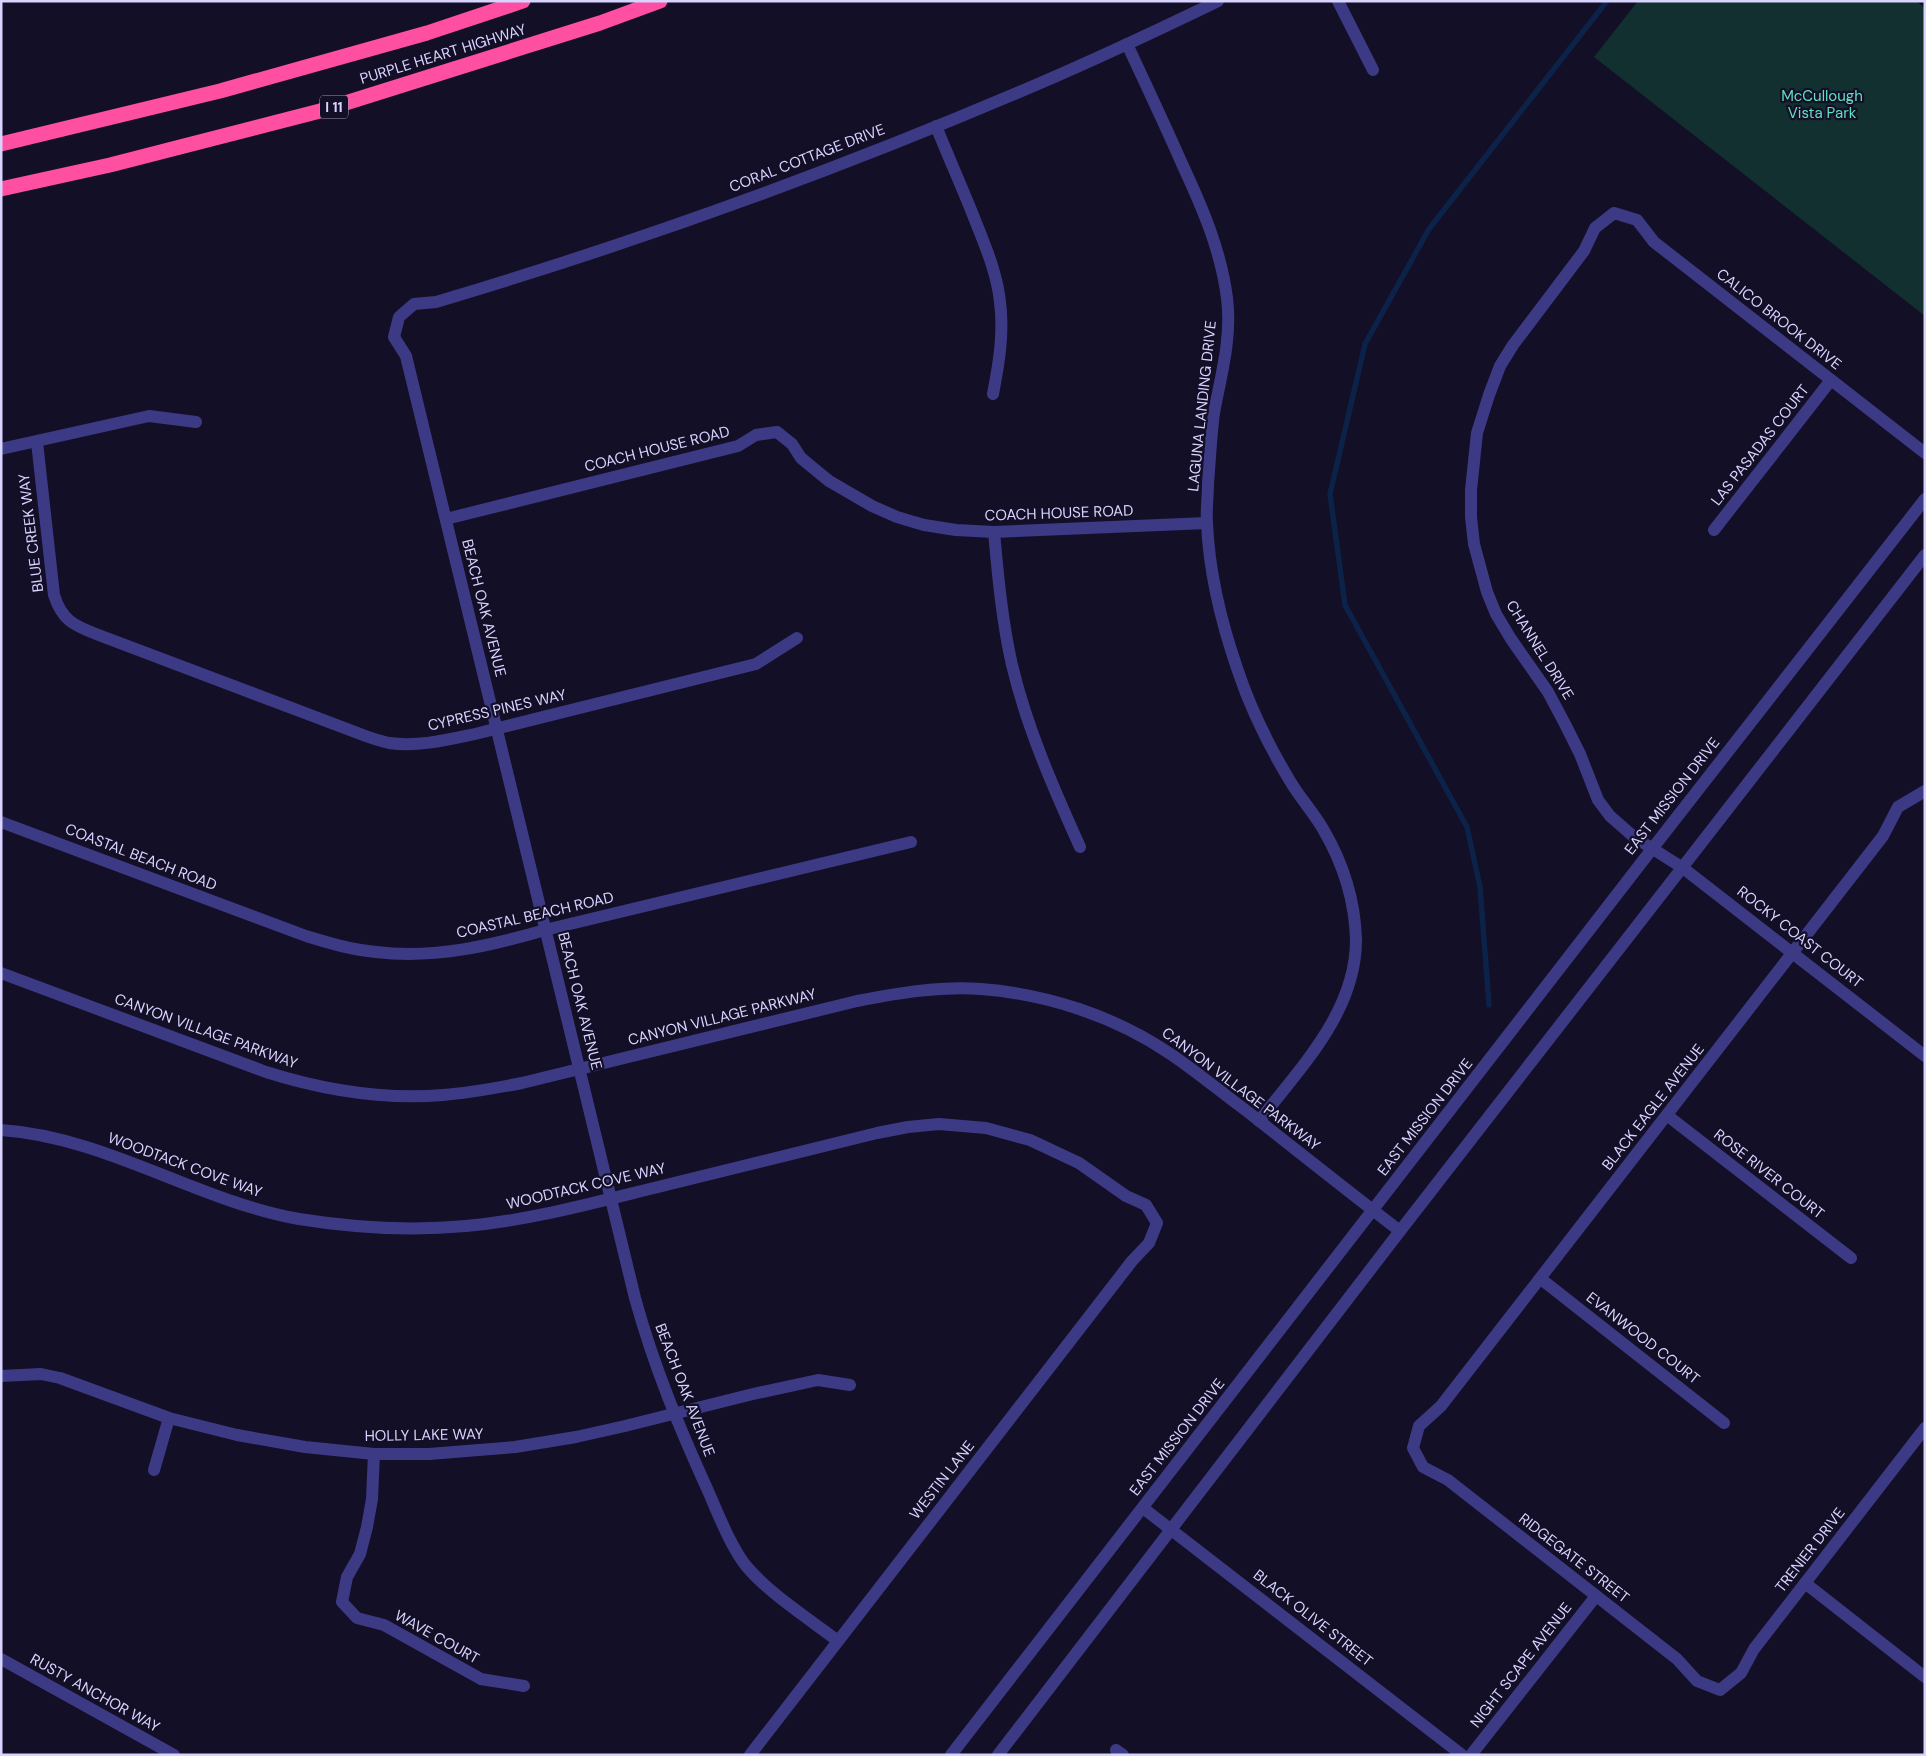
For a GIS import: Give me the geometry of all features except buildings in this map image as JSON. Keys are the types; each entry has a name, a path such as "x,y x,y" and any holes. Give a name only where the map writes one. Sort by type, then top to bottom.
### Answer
{"highway":[{"name":"PURPLE HEART HIGHWAY","path":"1,144 220,91 427,33 523,1"},
{"name":"PURPLE HEART HIGHWAY","path":"1,189 110,165 320,111 600,23 660,1"}],"street":[{"name":"CORAL COTTAGE DRIVE","path":"398,317 414,304 436,302 574,260 743,200 936,126 1127,44 1218,1"},
{"path":"1338,1 1373,70"},
{"name":"LAGUNA LANDING DRIVE","path":"1127,44 1204,212 1216,247 1226,293 1228,333 1226,360 1214,413 1210,449 1207,523 1216,592 1229,644 1260,726 1292,784 1323,828 1336,852 1350,892 1355,924 1353,966 1344,997 1333,1021 1316,1047 1258,1121"},
{"path":"936,126 984,241 994,272 1000,302 1002,331 1000,359 993,394"},
{"name":"CALICO BROOK DRIVE","path":"1614,213 1637,220 1654,242 1925,453"},
{"name":"CHANNEL DRIVE","path":"1614,213 1595,228 1584,251 1512,345 1500,366 1477,433 1471,490 1471,518 1474,544 1496,614 1548,692 1566,724 1598,800 1622,827 1652,849"},
{"name":"BEACH OAK AVENUE","path":"398,317 394,337 406,356 647,1342 674,1415 718,1514 746,1566 776,1594 838,1641"},
{"name":"LAS PASADAS COURT","path":"1714,530 1831,380"},
{"path":"1,449 149,416 196,422"},
{"name":"COACH HOUSE ROAD","path":"446,519 738,446 756,435 777,432 792,444 801,458 829,481 872,506 897,517 924,524 956,530 994,532 1207,523"},
{"name":"BLUE CREEK WAY","path":"37,442 54,595 65,619"},
{"name":"EAST MISSION DRIVE","path":"952,1755 1925,499"},
{"path":"994,532 1006,632 1021,698 1046,770 1080,847"},
{"path":"998,1755 1400,1231 1925,555"},
{"name":"CYPRESS PINES WAY","path":"65,619 96,634 363,735 387,742 407,744 429,742 497,729 756,664 797,638"},
{"name":"BLACK EAGLE AVENUE","path":"1412,1448 1419,1426 1441,1406 1668,1116 1883,836 1898,807 1925,791"},
{"name":"COASTAL BEACH ROAD","path":"1,822 306,936 353,949 402,954 456,951 491,945 545,930 911,842"},
{"name":"ROCKY COAST COURT","path":"1652,849 1683,868 1925,1056"},
{"name":"CANYON VILLAGE PARKWAY","path":"1,973 266,1072 298,1082 336,1090 407,1096 443,1095 496,1088 857,1001 902,992 937,989 980,989 1014,993 1079,1009 1114,1022 1170,1053 1400,1231"},
{"name":"ROSE RIVER COURT","path":"1668,1116 1851,1258"},
{"name":"WOODTACK COVE WAY","path":"1,1130 40,1134 85,1146 235,1202 297,1218 324,1223 403,1229 467,1226 536,1216 877,1133 938,1124 1008,1133 1054,1150 1079,1163 1126,1196 1146,1205 1157,1223"},
{"name":"WESTIN LANE","path":"750,1755 1132,1261 1149,1243 1157,1223"},
{"name":"EVANWOOD COURT","path":"1541,1279 1724,1423"},
{"name":"HOLLY LAKE WAY","path":"1,1376 41,1374 60,1378 169,1418 267,1442 374,1454 429,1454 515,1447 576,1437 818,1380 850,1385"},
{"path":"154,1470 169,1418"},
{"name":"TRENIER DRIVE","path":"1720,1690 1741,1673 1754,1649 1925,1428"},
{"name":"RIDGEGATE STREET","path":"1412,1448 1423,1467 1448,1480 1596,1596 1676,1659 1696,1681 1720,1690"},
{"name":"WAVE COURT","path":"374,1454 372,1499 368,1527 360,1554 347,1578 342,1602 357,1618 384,1625 481,1679 524,1686"},
{"name":"BLACK OLIVE STREET","path":"1143,1508 1462,1755"},
{"path":"1805,1583 1925,1677"},
{"name":"NIGHT SCAPE AVENUE","path":"1471,1755 1596,1596"},
{"name":"RUSTY ANCHOR WAY","path":"1,1659 174,1755"}],"green space":[{"name":"McCullough Vista Park","path":"1638,1 1916,1 1925,8 1925,316 1594,57"}],"waterway":[{"path":"1489,1005 1480,887 1467,827 1345,605 1330,494 1365,344 1429,229 1607,1"}]}
